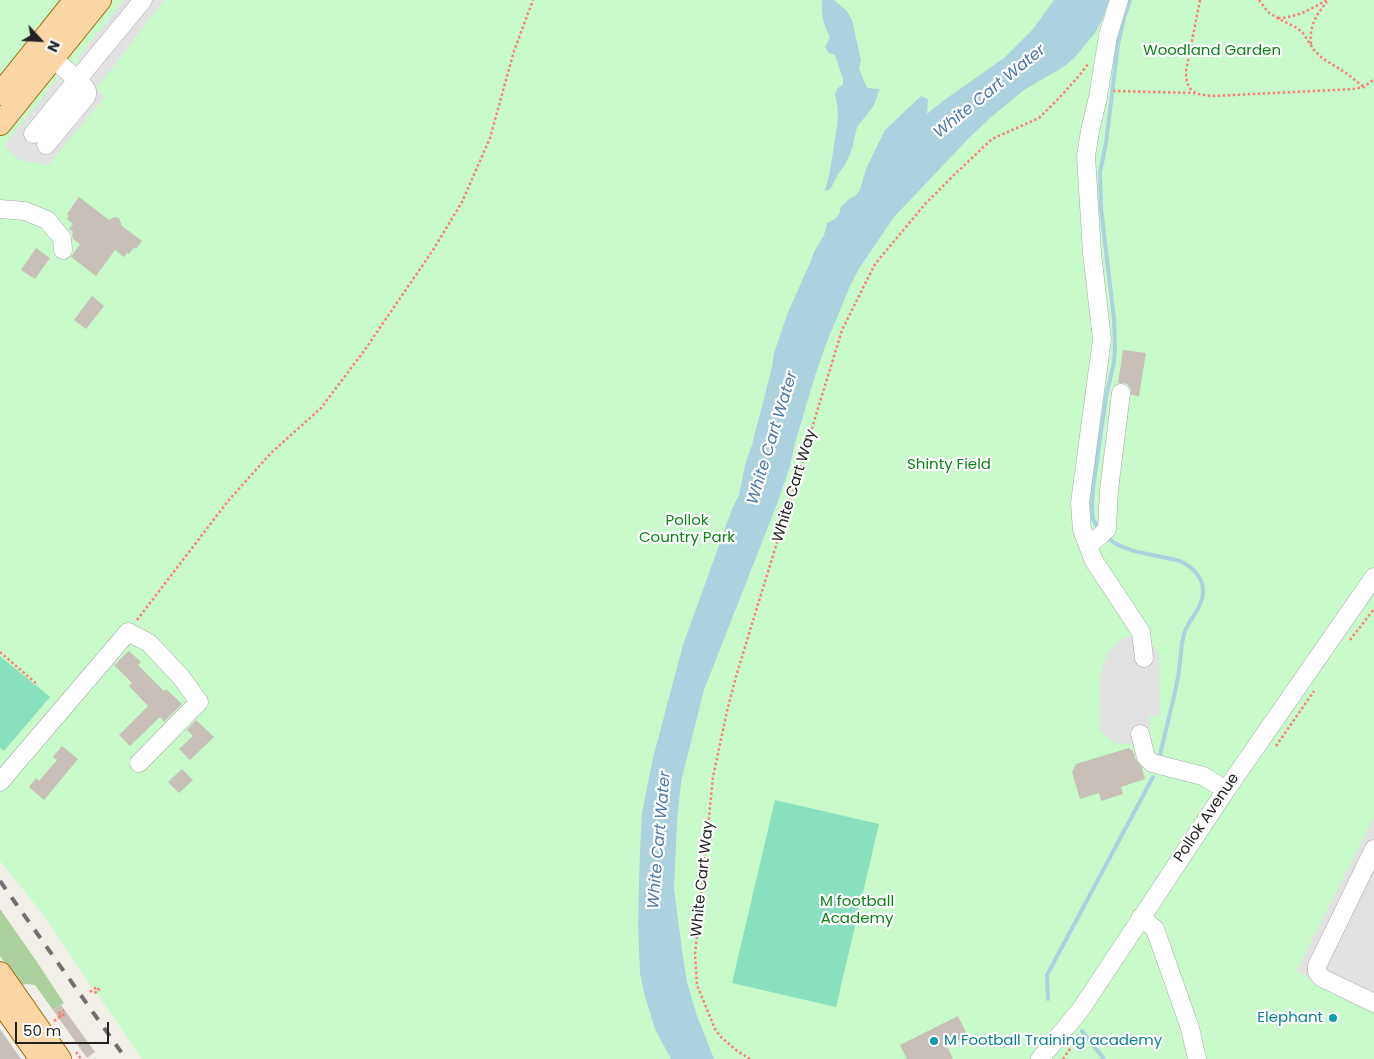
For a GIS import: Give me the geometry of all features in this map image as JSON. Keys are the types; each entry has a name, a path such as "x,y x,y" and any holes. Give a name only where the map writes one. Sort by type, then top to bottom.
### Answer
{"main road":[{"path":"0,94 75,0"},
{"path":"0,124 100,0"},
{"path":"0,973 60,1059"},
{"path":"0,1001 41,1059"}],"street":[{"path":"40,140 77,80 143,0"},
{"path":"1118,0 1108,36 1086,156 1092,253 1102,339 1080,503 1082,530 1094,561 1141,632 1144,658"},
{"path":"53,58 77,80"},
{"path":"0,209 25,211 47,220 62,238 63,250"},
{"path":"1088,545 1107,529 1109,490 1121,393"},
{"name":"Pollok Avenue","path":"1040,1059 1081,1009 1226,790 1374,577"},
{"path":"0,782 128,632 149,643 181,678 199,702 139,763"},
{"path":"1140,734 1146,757 1152,763 1203,776 1226,790"},
{"path":"1374,849 1317,966 1317,972 1322,978 1374,1003"},
{"path":"1141,916 1155,929 1190,1028 1197,1059"}],"path":[{"path":"128,632 228,501 271,453 320,408 364,351 434,250 462,202 490,138 514,51 534,0"},
{"path":"1200,0 1186,71 1186,81 1198,95 1215,96 1353,89 1364,87 1374,79"},
{"path":"1260,0 1268,12 1303,33 1314,50 1322,58 1346,72 1364,87"},
{"path":"1277,18 1295,16 1328,0"},
{"path":"1311,45 1310,36 1313,22 1328,0"},
{"name":"White Cart Way","path":"750,1059 736,1050 715,1029 697,985 695,955 713,777 735,683 842,330 875,264 926,203 992,139 1039,118 1072,84 1090,61"},
{"path":"1120,91 1196,93"},
{"path":"0,652 38,684"},
{"path":"54,1021 65,1011"},
{"path":"1063,1059 1078,1038"}],"green space":[{"name":"Pollok Country Park","path":"0,0 1374,0 1374,1059 142,1059 42,913 0,861"},
{"path":"0,656 50,697 4,751 0,748"},
{"name":"M football Academy","path":"775,800 879,824 836,1007 732,983"},
{"path":"0,909 64,1003 53,1010 35,985 22,985 0,956"}],"shaded area":[{"path":"124,0 164,0 96,88 105,97 48,165 20,160 4,146 60,76 80,64 78,58"},
{"path":"1131,636 1152,644 1159,654 1160,715 1150,716 1149,740 1126,744 1114,743 1100,730 1100,679 1108,653 1121,639"},
{"path":"1374,817 1374,1010 1296,971"}],"water":[{"path":"822,0 834,0 847,11 852,20 861,60 859,69 867,88 880,89 873,107 857,127 852,149 845,165 831,188 827,191 825,190 831,167 837,123 838,110 835,94 838,88 843,85 843,79 835,55 829,53 825,47 830,37 823,19"},
{"name":"White Cart Water","path":"1054,0 1110,0 1095,33 1076,56 1065,66 1024,90 990,118 894,217 860,267 826,344 777,504 704,690 681,782 674,889 687,982 697,1016 714,1059 671,1059 655,1029 640,973 638,923 642,813 653,758 683,645 732,509 739,495 774,353 788,312 814,252 824,235 827,223 835,219 841,207 860,190 866,169 885,130 921,96 928,99 927,114 1004,58 1033,29"}],"building":[{"path":"79,197 109,220 114,217 119,218 122,226 142,241 136,249 134,247 124,257 115,250 96,276 71,257 80,244 73,239 73,232 69,229 73,224 67,219 69,216 67,214"},
{"path":"36,248 50,258 35,279 21,270"},
{"path":"92,296 104,306 86,329 74,320"},
{"path":"1123,350 1146,353 1139,396 1131,395 1131,389 1127,384 1118,383"},
{"path":"129,651 141,662 138,665 164,691 166,689 182,704 164,722 160,717 130,746 119,735 148,706 129,686 132,683 114,665"},
{"path":"196,720 214,737 190,760 179,749 193,736 187,730"},
{"path":"62,746 78,759 44,800 29,787 36,778 39,781 57,760 53,757"},
{"path":"1129,748 1133,751 1136,760 1142,768 1145,779 1121,787 1123,794 1101,801 1099,793 1080,799 1072,772 1076,764"},
{"path":"182,769 193,780 179,793 168,782"},
{"path":"61,1005 95,1052 87,1058 53,1010"},
{"name":"M Football Training academy","path":"958,1016 968,1036 947,1046 953,1059 907,1059 900,1045"},
{"path":"0,1029 21,1059 0,1059"}],"waterway":[{"path":"1099,530 1093,519 1093,488 1115,347 1114,319 1101,208 1100,173 1106,143 1118,44 1130,0"},
{"path":"1106,537 1122,547 1180,561 1189,566 1202,583 1202,598 1183,636 1178,677 1160,755"},
{"path":"1048,999 1047,975 1153,777"},
{"path":"1082,1031 1104,1059"}],"railway":[{"path":"0,881 126,1059"}],"place":[{"name":"Elephant","path":"1333,1018"},
{"name":"M Football Training academy","path":"934,1041"}],"park label":[{"name":"Woodland Garden","path":"1212,51"},
{"name":"Shinty Field","path":"949,465"}]}
